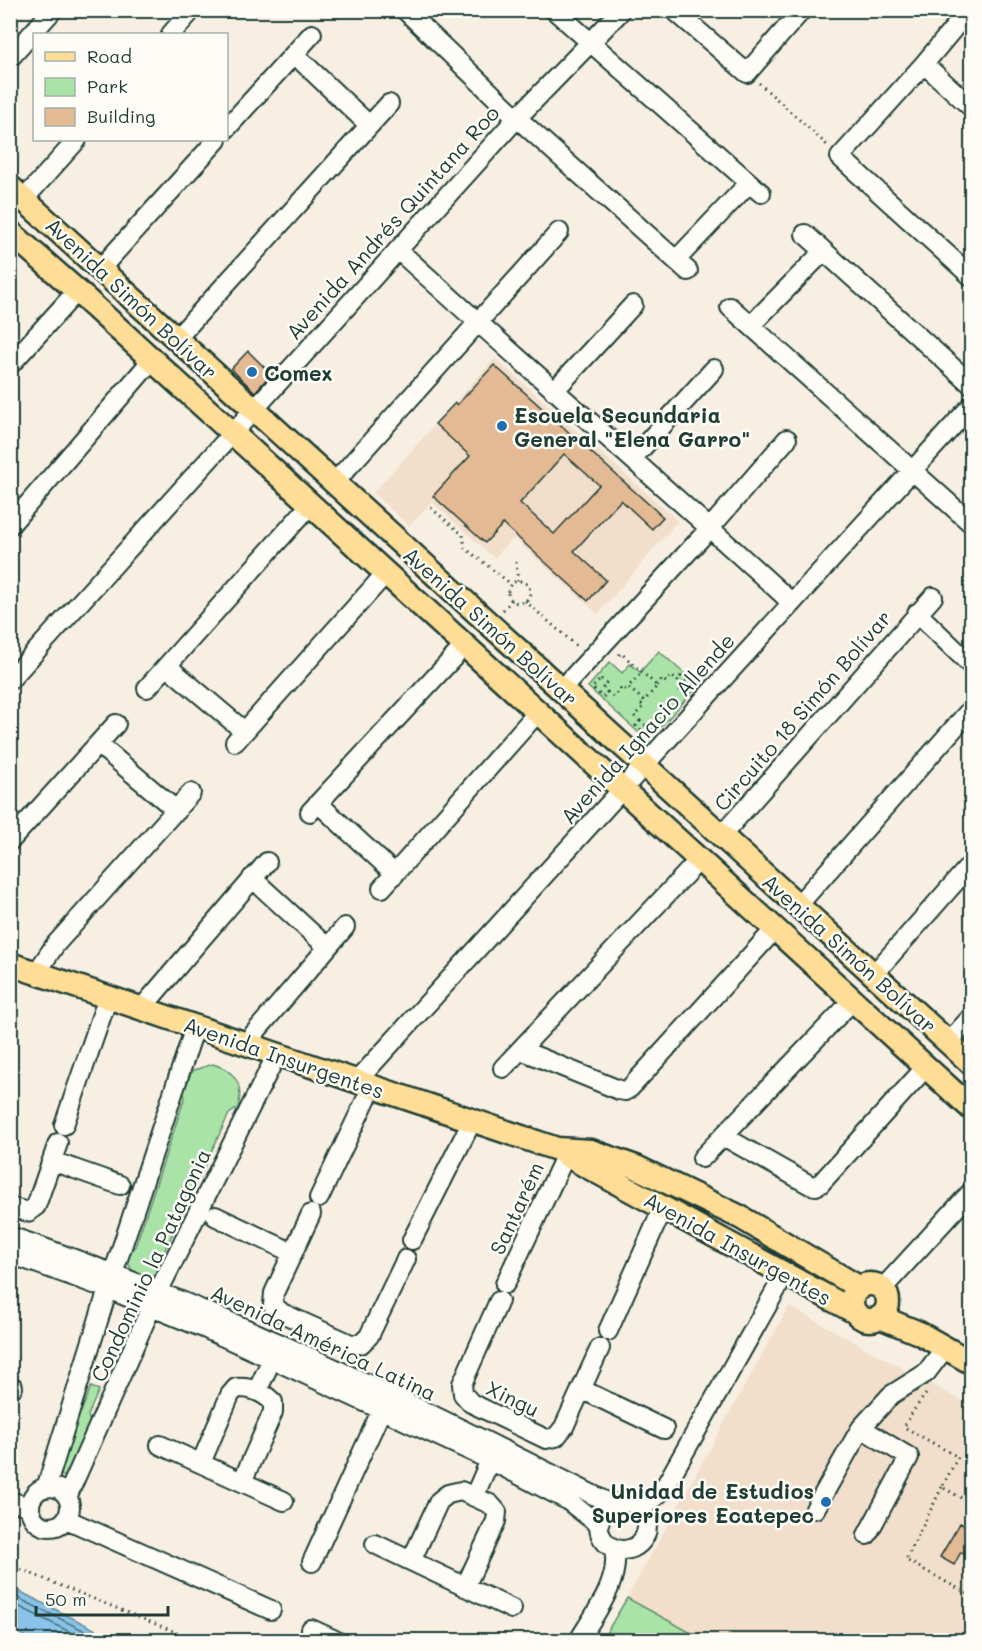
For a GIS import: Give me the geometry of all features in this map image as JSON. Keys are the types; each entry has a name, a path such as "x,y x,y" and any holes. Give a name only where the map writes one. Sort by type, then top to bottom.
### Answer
{"main road":[{"name":"Avenida Simón Bolívar","path":"17,193 972,1064"},
{"name":"Avenida Simón Bolívar","path":"10,232 972,1109"},
{"path":"427,610 449,588"},
{"name":"Avenida Insurgentes","path":"11,967 38,972 364,1085 564,1151 663,1208 855,1312"},
{"name":"Avenida Insurgentes","path":"564,1151 591,1151 636,1167 740,1217 860,1288"},
{"path":"883,1304 866,1319 855,1312 852,1304 854,1295 860,1288 867,1284 875,1285 883,1304 919,1333 972,1363"}],"street":[{"path":"10,58 53,10"},
{"path":"172,33 192,10"},
{"path":"405,10 518,118 682,265 755,188 554,10"},
{"path":"674,10 747,73 802,10"},
{"path":"969,10 840,157 972,276"},
{"name":"Avenida Andrés Quintana Roo","path":"10,680 518,118 619,13"},
{"path":"228,127 312,34"},
{"path":"294,54 369,125"},
{"path":"924,64 972,108"},
{"path":"177,338 388,104"},
{"path":"17,193 76,141"},
{"path":"100,269 216,141"},
{"path":"334,483 559,232"},
{"path":"805,234 972,385"},
{"path":"398,250 792,603"},
{"path":"751,326 824,252"},
{"path":"10,365 77,291"},
{"path":"554,391 633,305"},
{"path":"730,307 972,524"},
{"path":"10,525 152,360"},
{"path":"632,459 714,369"},
{"name":"Avenida Ignacio Allende","path":"317,1328 282,1313 273,1305 274,1293 315,1206 364,1085 622,789 972,405"},
{"path":"561,690 710,528 787,439"},
{"path":"147,688 311,504"},
{"path":"167,666 239,736 386,573"},
{"name":"Circuito 18 Simón Bolívar","path":"721,836 933,597"},
{"name":"Circuito 18 Simón Bolívar","path":"917,613 972,666"},
{"path":"395,874 314,808 465,645"},
{"path":"798,905 972,708"},
{"path":"382,888 538,712"},
{"path":"10,841 116,724"},
{"path":"99,744 177,810"},
{"path":"38,972 55,945 191,793"},
{"path":"503,1068 699,860"},
{"path":"142,1008 267,862"},
{"path":"874,974 972,863"},
{"path":"252,878 327,947"},
{"path":"246,1044 345,927"},
{"path":"521,1050 625,1091 775,929"},
{"path":"64,1125 108,997"},
{"path":"702,1158 853,1000"},
{"path":"948,1043 972,1016"},
{"name":"Condominio la Patagonia","path":"30,1507 32,1498 38,1491 46,1488 111,1281 195,1027"},
{"name":"Condominio la Patagonia","path":"66,1519 70,1512 67,1497 155,1300 277,1054"},
{"path":"723,1136 810,1185 816,1186 926,1067"},
{"path":"412,1240 472,1120"},
{"path":"10,1207 28,1212 36,1206 58,1143"},
{"name":"Santarém","path":"502,1293 564,1151"},
{"path":"51,1161 120,1185"},
{"path":"883,1304 972,1191"},
{"path":"608,1331 663,1208"},
{"path":"215,1216 292,1253"},
{"name":"Avenida América Latina","path":"10,1236 155,1300 304,1356 489,1451 567,1500 598,1524 605,1543 614,1549"},
{"name":"Avenida América Latina","path":"10,1254 111,1281"},
{"path":"304,1356 317,1328 351,1344 361,1344 369,1336 406,1259"},
{"path":"579,1641 616,1570 614,1549 630,1549 643,1539 647,1524 641,1509 663,1490 785,1274"},
{"name":"Xingu","path":"502,1293 462,1384 463,1394 471,1403 546,1439 556,1437 564,1427 600,1348"},
{"name":"Avenida América Latina","path":"155,1300 272,1359 382,1409 489,1451 611,1504 626,1502 641,1509"},
{"path":"815,1509 861,1428 891,1395 926,1373 945,1348"},
{"path":"257,1391 272,1359"},
{"path":"201,1463 230,1395 236,1388 248,1387 257,1391 273,1402 273,1412 242,1482"},
{"path":"581,1389 664,1430"},
{"path":"312,1562 382,1409"},
{"path":"474,1497 500,1417"},
{"path":"861,1428 909,1456 867,1535"},
{"path":"160,1445 284,1501"},
{"path":"46,1488 54,1488 67,1497"},
{"path":"411,1561 439,1501 448,1494 461,1491 490,1504 497,1512 496,1521 465,1587"},
{"path":"10,1501 30,1507 32,1516 44,1526 60,1525 66,1519 271,1610"},
{"path":"598,1524 600,1516 611,1504"},
{"path":"375,1544 512,1609"},
{"path":"311,1629 335,1641"}],"path":[{"path":"747,73 840,157"},
{"path":"431,508 463,535 465,548 511,584"},
{"path":"516,562 518,581"},
{"path":"518,581 525,582 530,588 530,595 525,601 518,603 509,597 508,590 511,584 518,581"},
{"path":"525,601 590,658"},
{"path":"613,662 621,653 657,686"},
{"path":"608,692 603,697 592,688 600,679 607,684 603,688 608,692 613,697 622,687 626,690 642,672"},
{"path":"640,721 636,726 645,733 651,725 647,722 645,725 634,716 644,706 642,704 644,701 662,679 666,682 671,676 677,680 681,684 678,687 684,694 691,686 681,676 677,680"},
{"path":"628,687 644,701"},
{"path":"926,1373 937,1380 913,1411 904,1427 958,1457 906,1560 972,1596"},
{"path":"942,1487 972,1504"},
{"path":"10,1565 195,1641"},
{"path":"965,1641 972,1628"}],"shaded area":[{"name":"Escuela Secundaria General \"Elena Garro\"","path":"495,358 678,521 598,614 514,538 494,558 432,502 409,526 373,493"},
{"name":"Unidad de Estudios Superiores Ecatepec","path":"789,1306 971,1406 971,1640 704,1640 627,1598"}],"green space":[{"path":"659,651 698,686 648,741 588,687 610,662 622,673 630,664 640,672"},
{"path":"213,1064 233,1075 236,1080 240,1092 238,1108 229,1114 162,1256 165,1267 153,1276 141,1278 130,1268 127,1252 135,1247 185,1097 181,1085 194,1070"},
{"path":"91,1387 99,1390 88,1415 90,1423 67,1475 63,1476 58,1474 74,1418 81,1412"},
{"path":"627,1598 704,1640 602,1640"}],"water":[{"path":"10,1587 116,1640 31,1640 11,1629"}],"building":[{"name":"Comex","path":"248,351 271,374 255,392 231,369"},
{"path":"494,365 663,517 652,529 621,500 574,551 606,580 588,601 503,524 485,543 433,496 470,456 435,424 455,403 457,405","holes":["564,454 599,485 554,534 520,503"]},
{"path":"960,1523 972,1530 972,1558 961,1552 954,1565 940,1557"}],"place":[{"name":"Comex","path":"252,372"},
{"name":"Escuela Secundaria General \"Elena Garro\"","path":"502,426"},
{"name":"Unidad de Estudios Superiores Ecatepec","path":"826,1502"}]}
